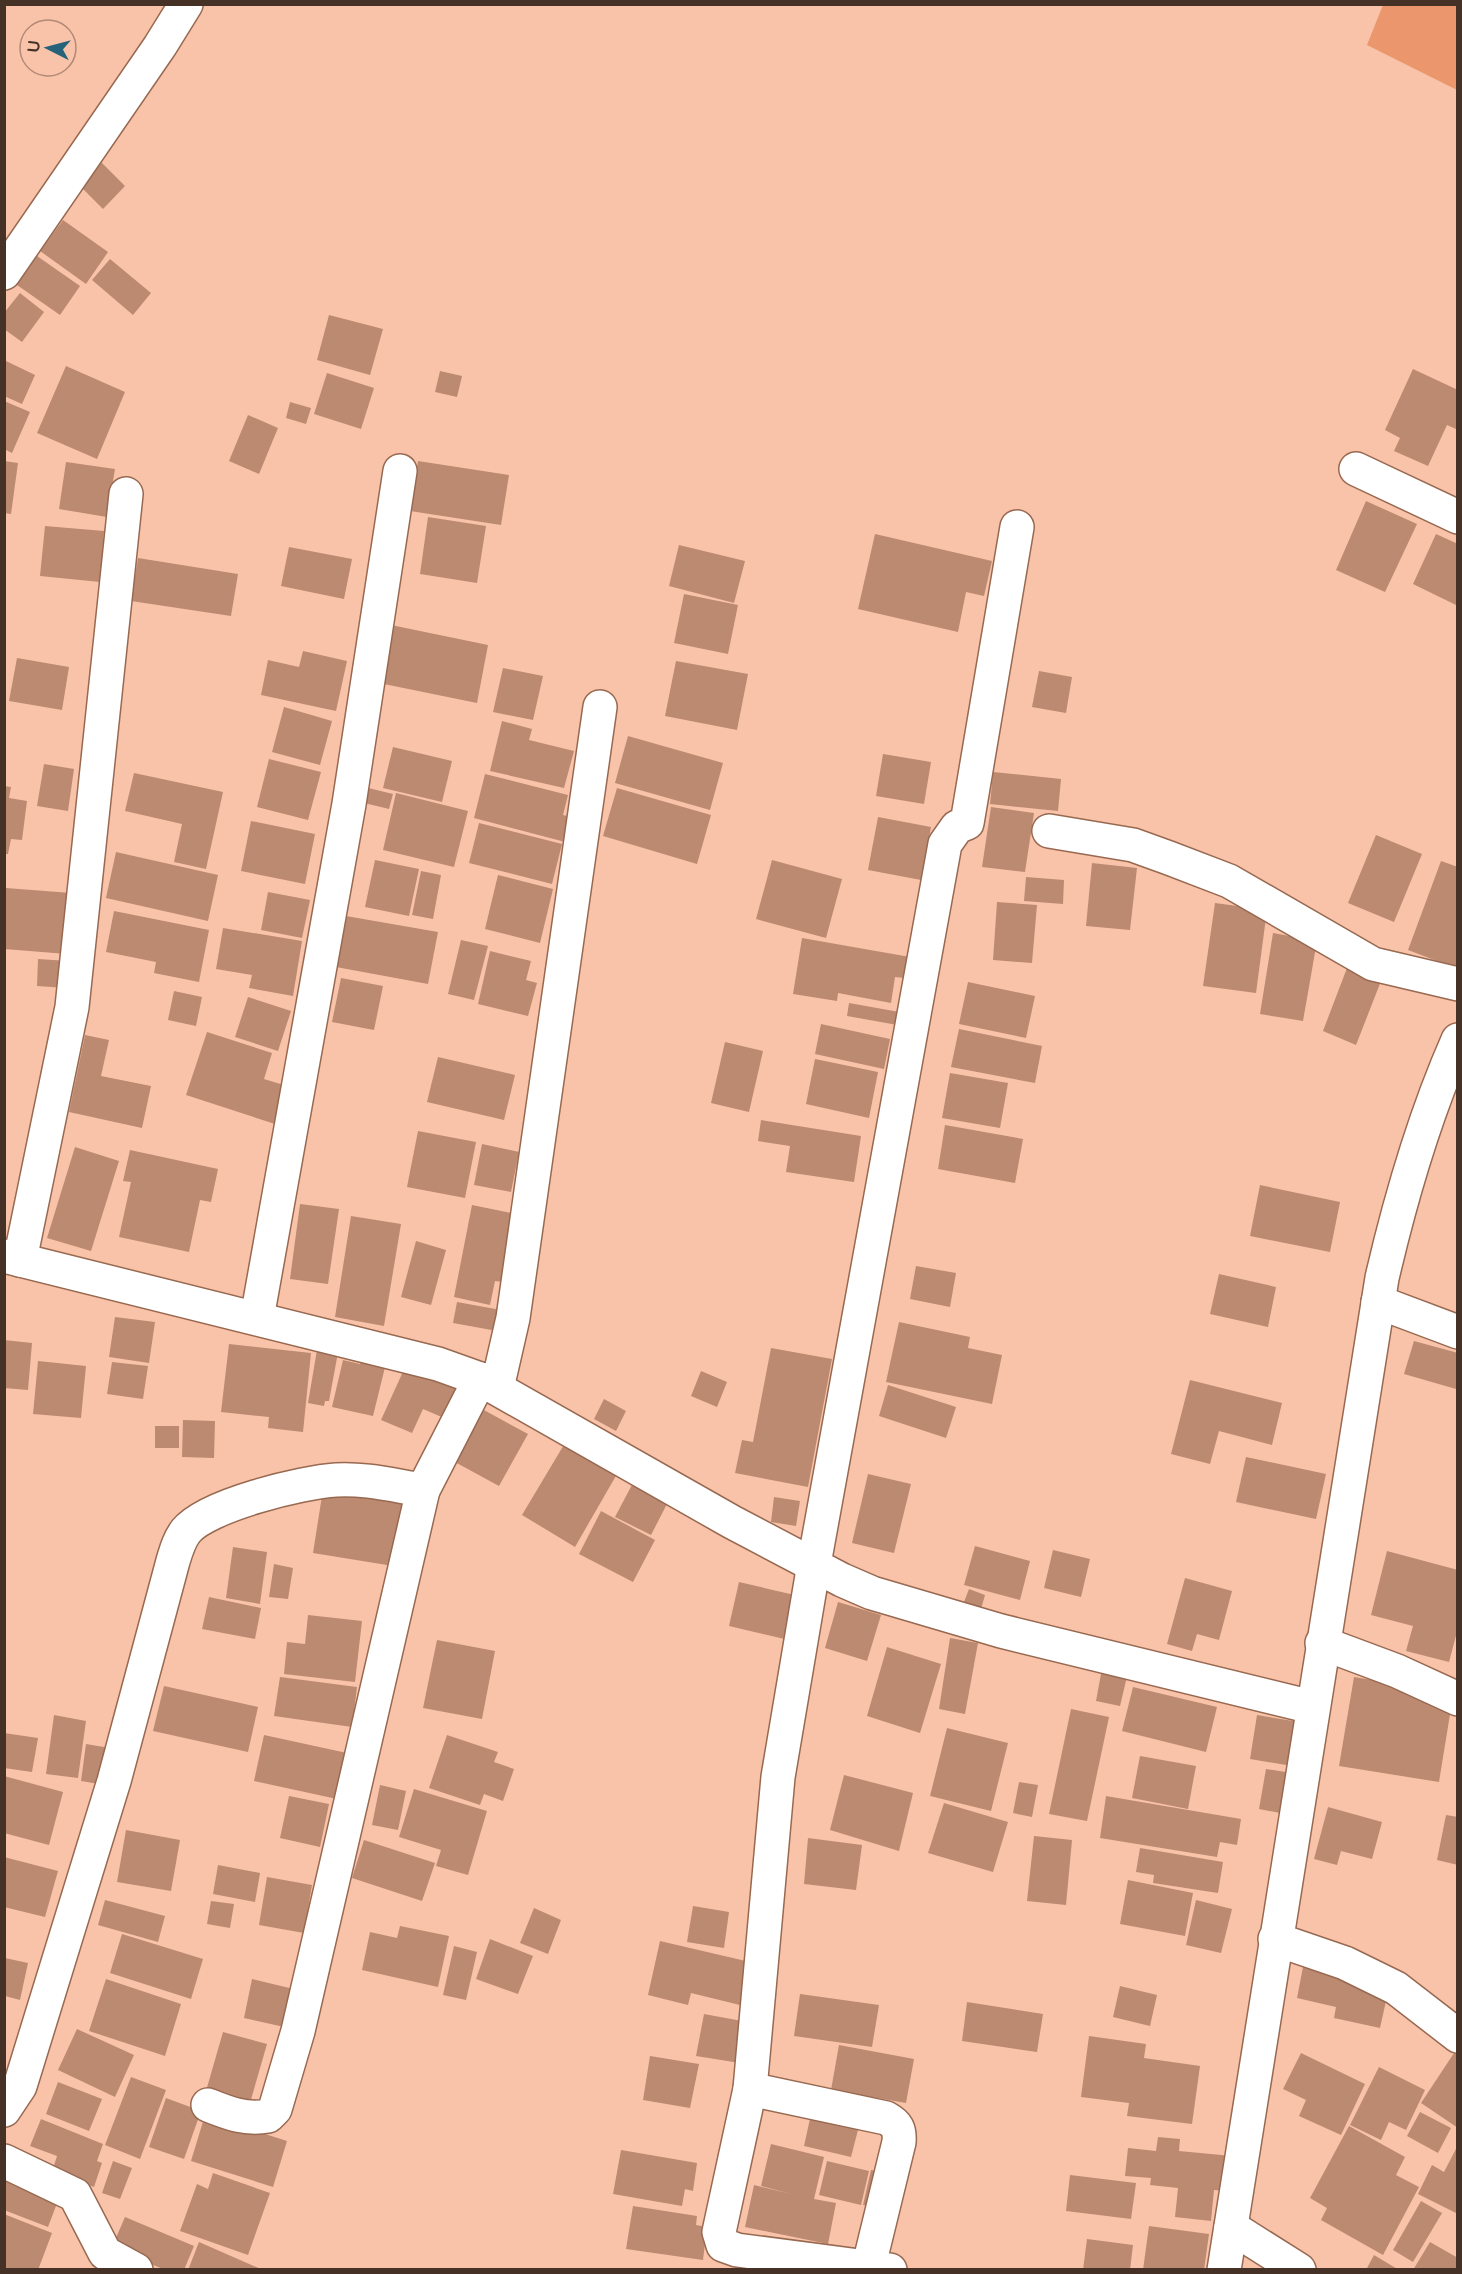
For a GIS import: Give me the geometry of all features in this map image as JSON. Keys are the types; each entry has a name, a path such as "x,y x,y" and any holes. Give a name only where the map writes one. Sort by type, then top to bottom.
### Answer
{"street":[{"path":"4,273 160,46 186,4"},
{"path":"1356,469 1458,517"},
{"path":"257,1318 349,804 400,471"},
{"path":"126,494 72,1007 12,1258 438,1364 489,1384 732,1522 852,1585 919,1608 1001,1631 1312,1707"},
{"path":"750,2090 886,2118 896,2123 900,2131 899,2142 876,2268 798,2259 723,2245 719,2232 750,2090 778,1777 814,1564 945,844 957,827 967,823 1017,527"},
{"path":"207,2105 236,2116 250,2118 268,2116 275,2109 298,2031 423,1490 489,1384 514,1306 600,707"},
{"path":"1049,831 1133,845 1169,858 1228,881 1373,964 1458,984"},
{"path":"1224,2270 1378,1302 1394,1225 1408,1174 1436,1090 1458,1040"},
{"path":"1378,1302 1458,1332"},
{"path":"4,2110 20,2086 114,1781 172,1561 186,1531 213,1514 252,1498 289,1488 338,1480 423,1490"},
{"path":"1322,1643 1397,1671 1458,1699"},
{"path":"1275,1939 1345,1963 1396,1988 1458,2036"},
{"path":"4,2161 75,2195 105,2253 136,2270"},
{"path":"1231,2227 1299,2270"}],"shaded area":[{"path":"1383,5 1457,5 1457,90 1367,45"}],"building":[{"path":"97,158 125,186 103,209 74,180"},
{"path":"63,220 108,252 86,284 40,251"},
{"path":"37,256 80,286 60,315 17,285"},
{"path":"110,259 151,293 133,315 92,280"},
{"path":"20,293 44,312 22,342 4,329 4,313"},
{"path":"329,315 383,329 370,375 317,360"},
{"path":"4,360 35,375 22,404 4,396"},
{"path":"66,366 125,392 97,459 37,433"},
{"path":"1413,369 1458,390 1458,430 1447,425 1428,466 1394,451 1400,438 1385,430"},
{"path":"440,371 462,376 457,397 435,392"},
{"path":"327,373 374,388 361,429 314,414"},
{"path":"4,401 30,412 12,453 4,449"},
{"path":"290,402 311,408 306,424 286,418"},
{"path":"248,415 278,428 259,474 229,461"},
{"path":"4,461 18,463 11,514 4,513"},
{"path":"418,461 509,475 501,525 410,511"},
{"path":"66,462 115,469 107,517 59,509"},
{"path":"1366,501 1417,524 1385,592 1336,570"},
{"path":"428,517 486,526 477,583 420,574"},
{"path":"45,526 104,531 100,582 40,576"},
{"path":"875,534 992,561 984,596 966,592 958,632 858,609"},
{"path":"1436,534 1458,544 1456,605 1413,584"},
{"path":"679,545 745,561 734,603 669,586"},
{"path":"289,547 352,559 344,599 281,586"},
{"path":"138,558 238,574 231,616 131,601"},
{"path":"684,594 738,605 728,654 674,643"},
{"path":"391,625 488,645 477,703 379,683"},
{"path":"303,651 347,661 336,711 261,695 268,660 299,667"},
{"path":"17,658 69,667 62,710 9,701"},
{"path":"676,661 748,674 737,730 665,716"},
{"path":"503,668 543,676 533,720 493,712"},
{"path":"1039,671 1072,677 1066,713 1032,707"},
{"path":"284,707 332,721 320,765 272,752"},
{"path":"502,721 532,729 529,740 574,751 564,788 490,771"},
{"path":"628,736 723,763 710,810 615,783"},
{"path":"393,747 452,761 442,802 383,788"},
{"path":"883,754 931,762 924,804 876,796"},
{"path":"269,759 321,772 308,820 257,807"},
{"path":"44,764 74,769 68,811 37,806"},
{"path":"993,772 1061,779 1058,811 990,804"},
{"path":"134,773 223,792 206,869 174,862 182,824 125,811"},
{"path":"485,774 568,795 563,815 576,818 569,843 474,818"},
{"path":"4,786 11,787 9,798 27,801 22,840 11,839 8,854 4,854"},
{"path":"360,786 393,794 389,809 356,801"},
{"path":"617,788 711,815 697,864 603,836"},
{"path":"396,793 468,811 454,867 383,850"},
{"path":"991,807 1034,813 1025,872 982,867"},
{"path":"878,817 931,827 921,880 868,870"},
{"path":"251,821 315,834 305,884 241,871"},
{"path":"479,823 562,844 552,884 469,863"},
{"path":"1376,835 1422,854 1394,922 1348,903"},
{"path":"116,852 218,875 208,921 106,898"},
{"path":"375,860 419,869 409,916 365,907"},
{"path":"772,860 842,879 826,938 756,919"},
{"path":"1441,861 1458,867 1458,969 1408,950"},
{"path":"1092,863 1137,868 1130,930 1086,926"},
{"path":"421,871 441,875 433,919 412,915"},
{"path":"498,875 553,889 540,943 485,929"},
{"path":"1026,877 1064,880 1063,904 1024,901"},
{"path":"6,888 71,893 67,954 4,949"},
{"path":"268,892 310,900 302,938 261,930"},
{"path":"997,902 1037,905 1032,963 993,960"},
{"path":"1215,903 1267,910 1256,993 1203,986"},
{"path":"114,911 209,930 199,982 154,973 156,962 106,952"},
{"path":"346,916 438,932 428,984 336,967"},
{"path":"223,928 302,941 293,996 249,988 252,975 216,969"},
{"path":"1273,933 1317,941 1303,1021 1260,1014"},
{"path":"802,938 910,957 905,978 895,977 891,1003 838,993 837,1001 793,994"},
{"path":"461,940 488,946 474,1000 448,994"},
{"path":"490,951 531,961 526,980 537,983 528,1016 478,1004"},
{"path":"38,959 68,961 66,988 37,986"},
{"path":"1347,968 1381,981 1356,1045 1323,1031"},
{"path":"341,978 383,986 374,1030 332,1022"},
{"path":"968,982 1035,996 1026,1038 959,1024"},
{"path":"174,991 202,997 196,1026 168,1020"},
{"path":"248,997 291,1011 278,1051 235,1037"},
{"path":"849,1003 905,1013 903,1026 847,1016"},
{"path":"821,1024 890,1039 884,1069 815,1054"},
{"path":"959,1029 1042,1046 1035,1083 951,1067"},
{"path":"207,1032 272,1053 264,1079 287,1086 275,1124 186,1095"},
{"path":"85,1035 109,1040 101,1076 151,1086 142,1128 69,1112"},
{"path":"725,1042 763,1051 749,1112 711,1103"},
{"path":"438,1057 515,1075 504,1120 427,1102"},
{"path":"815,1059 878,1072 869,1118 806,1104"},
{"path":"950,1073 1008,1083 1000,1128 942,1118"},
{"path":"761,1120 861,1136 854,1182 786,1172 790,1146 758,1141"},
{"path":"945,1125 1023,1139 1015,1183 938,1169"},
{"path":"418,1131 476,1142 465,1198 407,1187"},
{"path":"482,1144 519,1152 511,1192 474,1185"},
{"path":"75,1147 119,1161 91,1251 47,1238"},
{"path":"130,1150 218,1169 211,1202 200,1200 189,1252 119,1237 131,1182 123,1181"},
{"path":"1260,1185 1340,1202 1330,1252 1250,1236"},
{"path":"300,1204 339,1209 328,1284 290,1279"},
{"path":"472,1205 516,1214 502,1282 495,1281 490,1305 454,1297"},
{"path":"351,1216 401,1224 384,1326 335,1317"},
{"path":"416,1241 446,1250 431,1305 401,1297"},
{"path":"916,1266 956,1273 950,1307 910,1299"},
{"path":"1219,1274 1276,1287 1268,1327 1210,1314"},
{"path":"457,1302 501,1310 497,1331 453,1323"},
{"path":"115,1317 155,1322 149,1363 109,1357"},
{"path":"899,1322 970,1337 968,1348 1002,1355 992,1404 886,1382"},
{"path":"4,1340 32,1343 28,1390 4,1388"},
{"path":"1414,1341 1458,1353 1456,1389 1404,1374"},
{"path":"229,1344 311,1353 303,1432 268,1428 269,1417 221,1412"},
{"path":"318,1344 339,1347 329,1401 325,1401 324,1406 308,1403"},
{"path":"771,1348 832,1359 808,1487 735,1473 742,1440 753,1442"},
{"path":"362,1353 387,1359 373,1416 332,1407 343,1360 360,1364"},
{"path":"38,1361 86,1366 81,1418 33,1414"},
{"path":"112,1362 148,1366 143,1399 107,1394"},
{"path":"406,1365 464,1391 451,1421 423,1409 412,1433 381,1420"},
{"path":"701,1371 727,1382 717,1407 691,1396"},
{"path":"1190,1380 1282,1403 1272,1445 1219,1431 1210,1464 1171,1454"},
{"path":"888,1385 956,1407 946,1438 879,1416"},
{"path":"604,1399 626,1411 616,1431 594,1419"},
{"path":"482,1409 528,1434 499,1486 453,1461"},
{"path":"183,1420 215,1421 214,1458 182,1457"},
{"path":"155,1426 179,1426 179,1448 155,1448"},
{"path":"565,1443 617,1474 575,1547 522,1515"},
{"path":"1246,1457 1326,1474 1316,1519 1236,1502"},
{"path":"868,1474 911,1484 894,1553 852,1543"},
{"path":"634,1481 669,1500 651,1535 615,1517"},
{"path":"324,1483 404,1495 393,1566 313,1553"},
{"path":"774,1497 800,1501 796,1526 771,1522"},
{"path":"601,1511 655,1540 633,1582 579,1554"},
{"path":"975,1546 1030,1561 1020,1600 964,1585"},
{"path":"233,1547 267,1552 260,1604 226,1598"},
{"path":"1053,1550 1090,1559 1081,1597 1044,1588"},
{"path":"1387,1551 1458,1570 1458,1628 1449,1662 1406,1651 1413,1626 1371,1615"},
{"path":"274,1564 293,1568 288,1599 269,1597"},
{"path":"1185,1578 1232,1591 1219,1640 1197,1634 1192,1651 1167,1644"},
{"path":"739,1582 803,1597 793,1641 729,1626"},
{"path":"969,1589 985,1595 981,1609 964,1602"},
{"path":"209,1597 261,1608 255,1639 202,1629"},
{"path":"838,1602 881,1615 867,1661 825,1648"},
{"path":"308,1615 362,1621 355,1682 284,1674 287,1642 305,1644"},
{"path":"950,1638 978,1643 965,1714 939,1709"},
{"path":"437,1640 495,1651 482,1719 423,1708"},
{"path":"887,1647 941,1664 920,1733 867,1716"},
{"path":"1103,1663 1129,1668 1120,1706 1096,1701"},
{"path":"280,1677 357,1687 352,1727 274,1716"},
{"path":"1354,1677 1416,1687 1452,1702 1439,1782 1339,1766"},
{"path":"164,1686 258,1707 248,1752 153,1731"},
{"path":"1133,1687 1217,1707 1206,1752 1122,1731"},
{"path":"1071,1709 1109,1717 1087,1821 1049,1814"},
{"path":"54,1715 86,1721 78,1778 46,1774"},
{"path":"1257,1715 1299,1722 1292,1766 1250,1759"},
{"path":"947,1728 1008,1743 991,1811 930,1796"},
{"path":"4,1733 38,1738 32,1772 4,1768"},
{"path":"264,1735 347,1753 337,1799 254,1781"},
{"path":"447,1735 498,1752 494,1762 514,1769 503,1801 484,1794 480,1805 429,1788"},
{"path":"86,1744 110,1748 105,1785 81,1781"},
{"path":"1140,1756 1196,1766 1188,1809 1132,1798"},
{"path":"1266,1769 1292,1773 1285,1814 1259,1809"},
{"path":"844,1775 913,1793 899,1851 830,1830"},
{"path":"4,1776 63,1792 49,1845 4,1833"},
{"path":"1019,1782 1038,1785 1032,1817 1013,1813"},
{"path":"380,1785 406,1791 398,1830 372,1825"},
{"path":"414,1789 487,1811 468,1875 436,1866 441,1850 399,1837"},
{"path":"289,1796 329,1804 320,1847 280,1838"},
{"path":"1106,1796 1241,1819 1237,1845 1220,1842 1217,1857 1100,1838"},
{"path":"944,1803 1008,1822 993,1872 928,1853"},
{"path":"1328,1807 1382,1822 1372,1859 1341,1851 1337,1865 1314,1859"},
{"path":"1446,1815 1458,1817 1458,1865 1437,1860"},
{"path":"126,1830 180,1840 171,1891 117,1882"},
{"path":"1034,1836 1072,1840 1066,1905 1027,1901"},
{"path":"808,1838 862,1845 856,1890 804,1884"},
{"path":"364,1840 435,1863 422,1901 352,1878"},
{"path":"1140,1848 1223,1862 1218,1893 1153,1883 1154,1875 1136,1872"},
{"path":"4,1857 58,1871 45,1917 4,1907"},
{"path":"218,1865 260,1873 255,1902 213,1894"},
{"path":"267,1877 312,1885 304,1933 259,1925"},
{"path":"1128,1880 1193,1893 1185,1936 1120,1924"},
{"path":"105,1900 165,1916 158,1942 98,1925"},
{"path":"1196,1900 1232,1909 1221,1953 1186,1945"},
{"path":"211,1901 234,1904 230,1928 207,1924"},
{"path":"693,1906 729,1912 724,1948 687,1942"},
{"path":"534,1908 561,1920 548,1954 520,1943"},
{"path":"400,1926 449,1936 438,1987 362,1970 370,1932 397,1938"},
{"path":"122,1934 203,1959 191,1999 110,1973"},
{"path":"490,1939 533,1956 518,1994 476,1979"},
{"path":"660,1941 750,1962 740,2005 691,1993 688,2005 648,1995"},
{"path":"454,1946 477,1952 466,2000 443,1995"},
{"path":"5,1958 28,1963 20,2000 5,1996"},
{"path":"1303,1967 1365,1981 1388,1992 1380,2028 1334,2018 1336,2007 1297,1998"},
{"path":"106,1979 181,2004 165,2056 89,2031"},
{"path":"252,1979 302,1991 293,2029 244,2018"},
{"path":"1120,1986 1157,1995 1150,2026 1113,2017"},
{"path":"800,1994 879,2005 872,2047 794,2036"},
{"path":"967,2002 1043,2014 1037,2052 962,2041"},
{"path":"704,2014 753,2023 746,2064 696,2056"},
{"path":"77,2029 134,2055 115,2097 58,2070"},
{"path":"223,2032 267,2044 250,2103 206,2091"},
{"path":"1089,2036 1146,2044 1144,2058 1200,2066 1192,2124 1127,2116 1129,2103 1081,2097"},
{"path":"839,2045 914,2059 906,2103 831,2090"},
{"path":"1456,2050 1458,2051 1458,2128 1421,2103"},
{"path":"1301,2053 1365,2084 1341,2135 1299,2116 1306,2100 1283,2089"},
{"path":"650,2056 699,2064 690,2108 643,2100"},
{"path":"1379,2067 1425,2090 1406,2130 1389,2122 1381,2140 1350,2125"},
{"path":"131,2077 166,2090 140,2159 105,2145"},
{"path":"58,2082 102,2099 89,2131 46,2114"},
{"path":"166,2098 201,2111 184,2159 149,2147"},
{"path":"1420,2112 1451,2128 1438,2153 1407,2136"},
{"path":"811,2114 859,2126 851,2157 804,2146"},
{"path":"205,2115 287,2141 273,2187 191,2161"},
{"path":"41,2119 103,2144 97,2161 102,2163 94,2187 52,2172 57,2156 30,2146"},
{"path":"1349,2126 1405,2157 1396,2175 1419,2187 1383,2255 1321,2220 1327,2208 1310,2198"},
{"path":"1158,2137 1180,2139 1179,2151 1232,2156 1228,2191 1214,2190 1211,2221 1175,2217 1178,2188 1150,2185 1151,2178 1125,2176 1128,2148 1156,2151"},
{"path":"771,2144 824,2157 814,2199 836,2203 828,2244 745,2227 754,2185 791,2194 761,2186"},
{"path":"1458,2145 1458,2214 1418,2194 1432,2165 1444,2172"},
{"path":"621,2150 697,2163 693,2191 685,2189 682,2206 613,2194"},
{"path":"113,2161 132,2168 120,2199 102,2193"},
{"path":"827,2161 869,2171 861,2205 819,2195"},
{"path":"871,2170 883,2172 875,2207 863,2205"},
{"path":"213,2173 270,2193 248,2255 180,2231 197,2184 208,2189"},
{"path":"1070,2175 1136,2183 1131,2219 1066,2211"},
{"path":"4,2177 59,2198 48,2227 4,2210"},
{"path":"1421,2201 1442,2213 1413,2262 1393,2250"},
{"path":"633,2206 697,2216 696,2225 707,2227 703,2260 626,2249"},
{"path":"4,2214 52,2233 38,2270 4,2270"},
{"path":"125,2217 194,2246 184,2270 165,2270 112,2247"},
{"path":"1149,2226 1209,2234 1204,2270 1143,2270"},
{"path":"1087,2239 1133,2245 1130,2270 1083,2270"},
{"path":"199,2242 263,2270 188,2270"},
{"path":"1430,2242 1458,2258 1458,2270 1413,2270"},
{"path":"1374,2255 1399,2270 1366,2270"}]}
